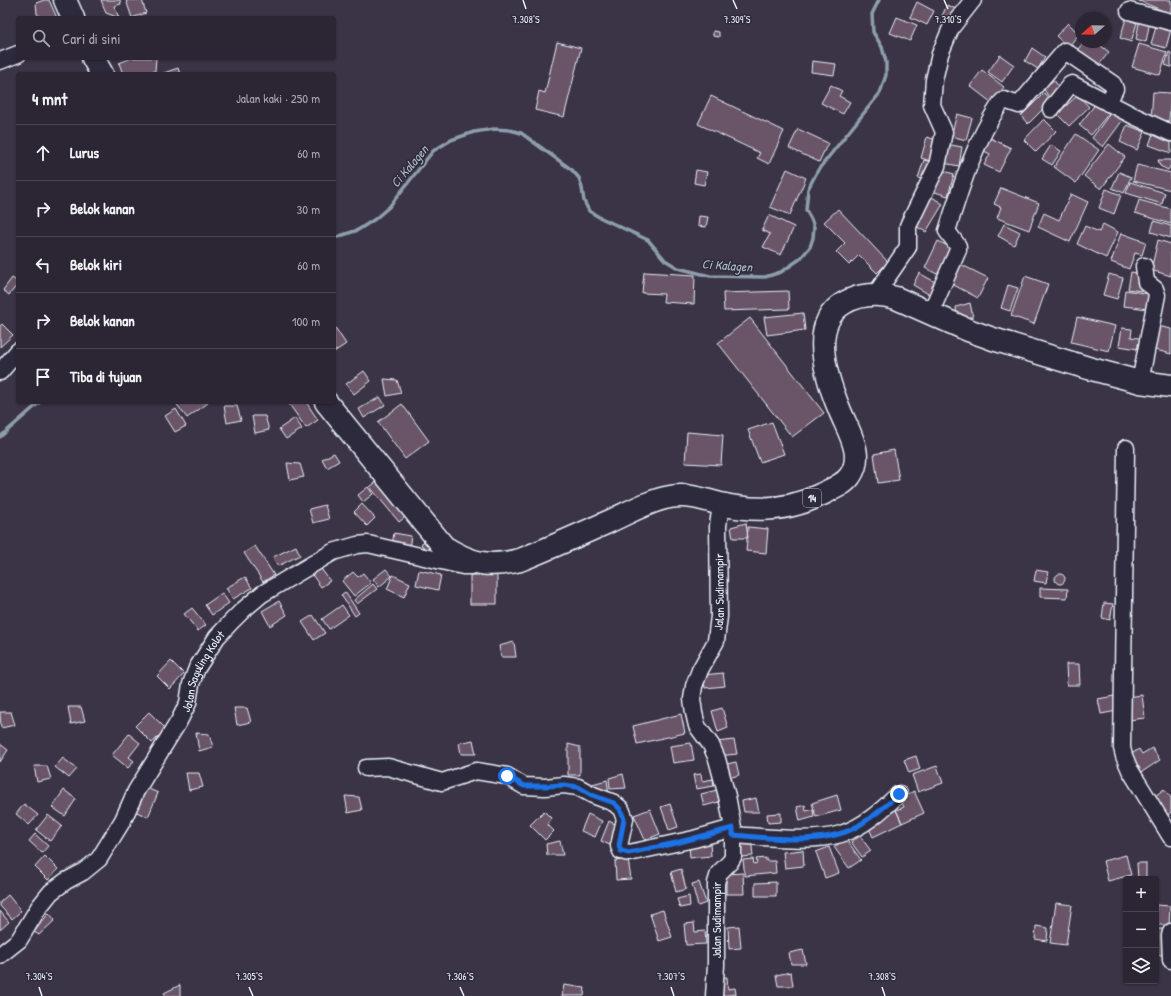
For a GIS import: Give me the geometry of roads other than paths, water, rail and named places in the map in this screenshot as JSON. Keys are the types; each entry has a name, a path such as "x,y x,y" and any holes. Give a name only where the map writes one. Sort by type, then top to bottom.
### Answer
{"highway":[{"path":"65,0 72,16"},
{"path":"94,60 101,72"},
{"name":"14","path":"328,404 444,547 459,556 472,561 485,564 502,564 520,560 645,505 669,497 683,495 721,504 763,509 779,508 816,497 847,480 856,464 856,453 854,443 831,388 827,370 823,336 829,317 839,306 860,296 884,294 968,330 993,339 1140,382 1171,386"}],"street":[{"path":"875,295 908,247 908,226 937,166 944,132 932,105 934,80 940,54 951,28 973,0"},
{"path":"1129,11 1171,22"},
{"path":"930,314 958,250 958,246 947,230 969,163 980,139 1000,104 1004,100 1015,105 1019,105 1065,51 1113,84 1115,88 1108,102"},
{"path":"0,61 16,55"},
{"path":"1051,109 1072,84 1171,130"},
{"path":"1140,382 1157,295 1155,289 1146,282 1144,266"},
{"path":"0,372 16,353"},
{"path":"1126,448 1122,748 1130,770 1171,837"},
{"name":"Jalan Sudimampir","path":"714,996 716,965 716,883 719,873 733,857 733,831 727,796 717,759 711,745 697,726 692,699 694,686 700,670 716,642 719,616 718,526 721,504"},
{"name":"Jalan Saguling Kolot","path":"0,956 19,940 39,907 51,892 66,881 83,872 99,859 123,820 136,791 179,722 188,702 191,684 197,668 217,637 243,610 262,594 332,552 357,545 368,544 463,566 494,568 502,564"},
{"path":"366,768 388,767 442,782 476,771 507,776 524,786 564,785 578,787 592,795 614,803 620,809 624,819 619,846 621,851 629,853 733,831 775,838 813,838 840,834 857,827 878,813 899,794"},
{"path":"1171,932 1171,960"}],"waterway":[{"name":"Ci Kalagen","path":"336,237 358,230 375,219 389,207 433,151 451,140 474,132 494,129 510,130 521,133 572,170 579,178 584,201 589,211 648,240 665,260 678,268 710,276 765,277 781,272 800,259 810,247 814,227 806,210 808,189 818,170 880,93 886,75 886,62 882,47 873,32 872,14 879,0"},
{"name":"Ci Kalagen","path":"0,437 38,404"}]}
